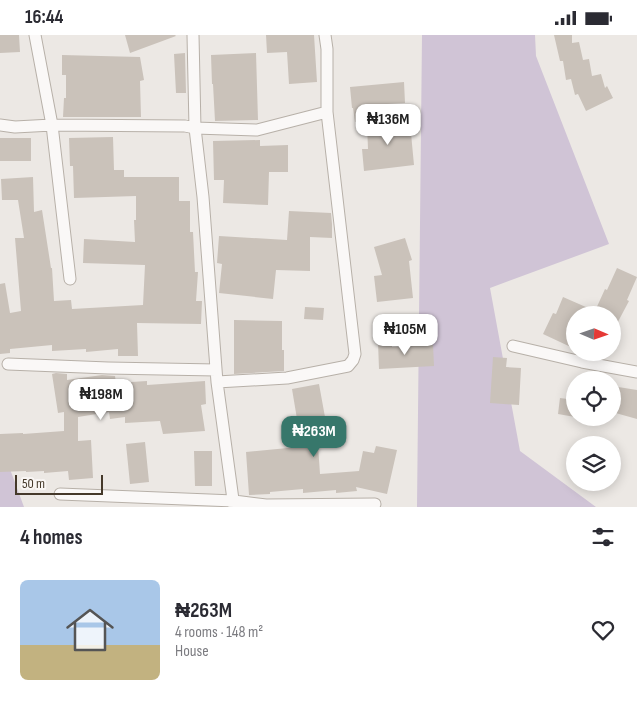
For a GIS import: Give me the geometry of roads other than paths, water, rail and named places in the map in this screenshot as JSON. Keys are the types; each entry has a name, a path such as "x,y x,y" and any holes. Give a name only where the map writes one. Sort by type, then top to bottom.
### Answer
{"street":[{"path":"35,35 52,125 70,279"},
{"path":"193,35 195,128 217,382 234,504"},
{"path":"217,382 287,378 348,366 355,354 327,112 327,49 325,35"},
{"path":"0,125 14,127 52,125 186,126 257,130 327,112"},
{"path":"513,345 582,362 637,372"},
{"path":"8,364 216,370"},
{"path":"60,494 234,504 375,505"}]}
